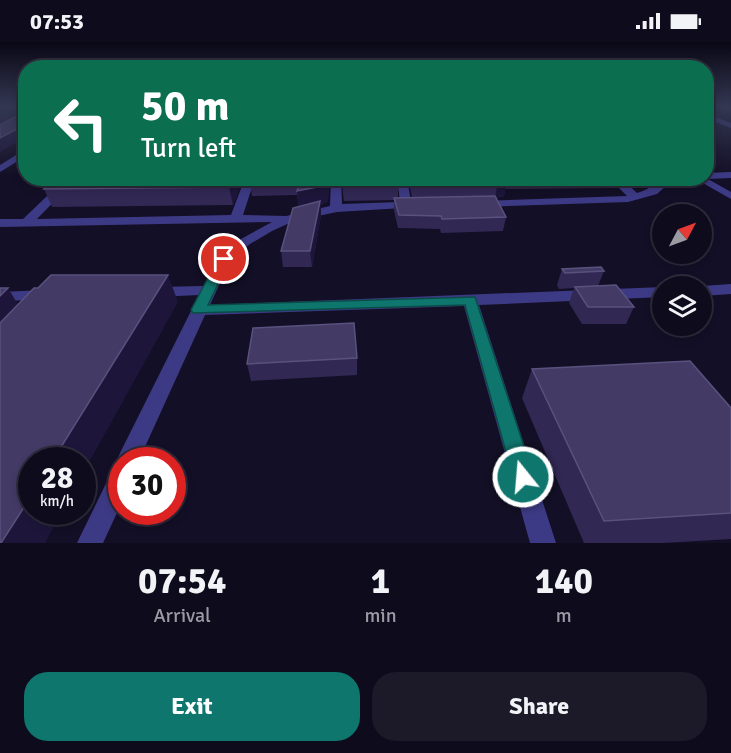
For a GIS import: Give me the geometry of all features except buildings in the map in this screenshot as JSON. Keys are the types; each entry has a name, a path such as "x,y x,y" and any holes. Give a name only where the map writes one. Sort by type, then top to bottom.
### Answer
{"street":[{"path":"0,169 18,157"},
{"path":"714,176 731,175"},
{"path":"26,223 64,186"},
{"path":"236,219 247,186"},
{"path":"336,186 336,207"},
{"path":"403,186 406,205"},
{"path":"623,186 635,197"},
{"path":"462,204 609,201 652,192 660,186"},
{"path":"713,186 731,196"},
{"path":"134,447 208,290 224,259 237,247 253,234 290,218 336,207 428,204"},
{"path":"0,223 290,218"},
{"path":"138,292 208,290"},
{"path":"712,291 731,290"},
{"path":"198,310 652,293"},
{"path":"0,297 56,295 42,311"},
{"path":"470,301 543,543"},
{"path":"90,543 108,505"}],"route":[{"path":"224,259 198,310 470,301 523,477"}]}
